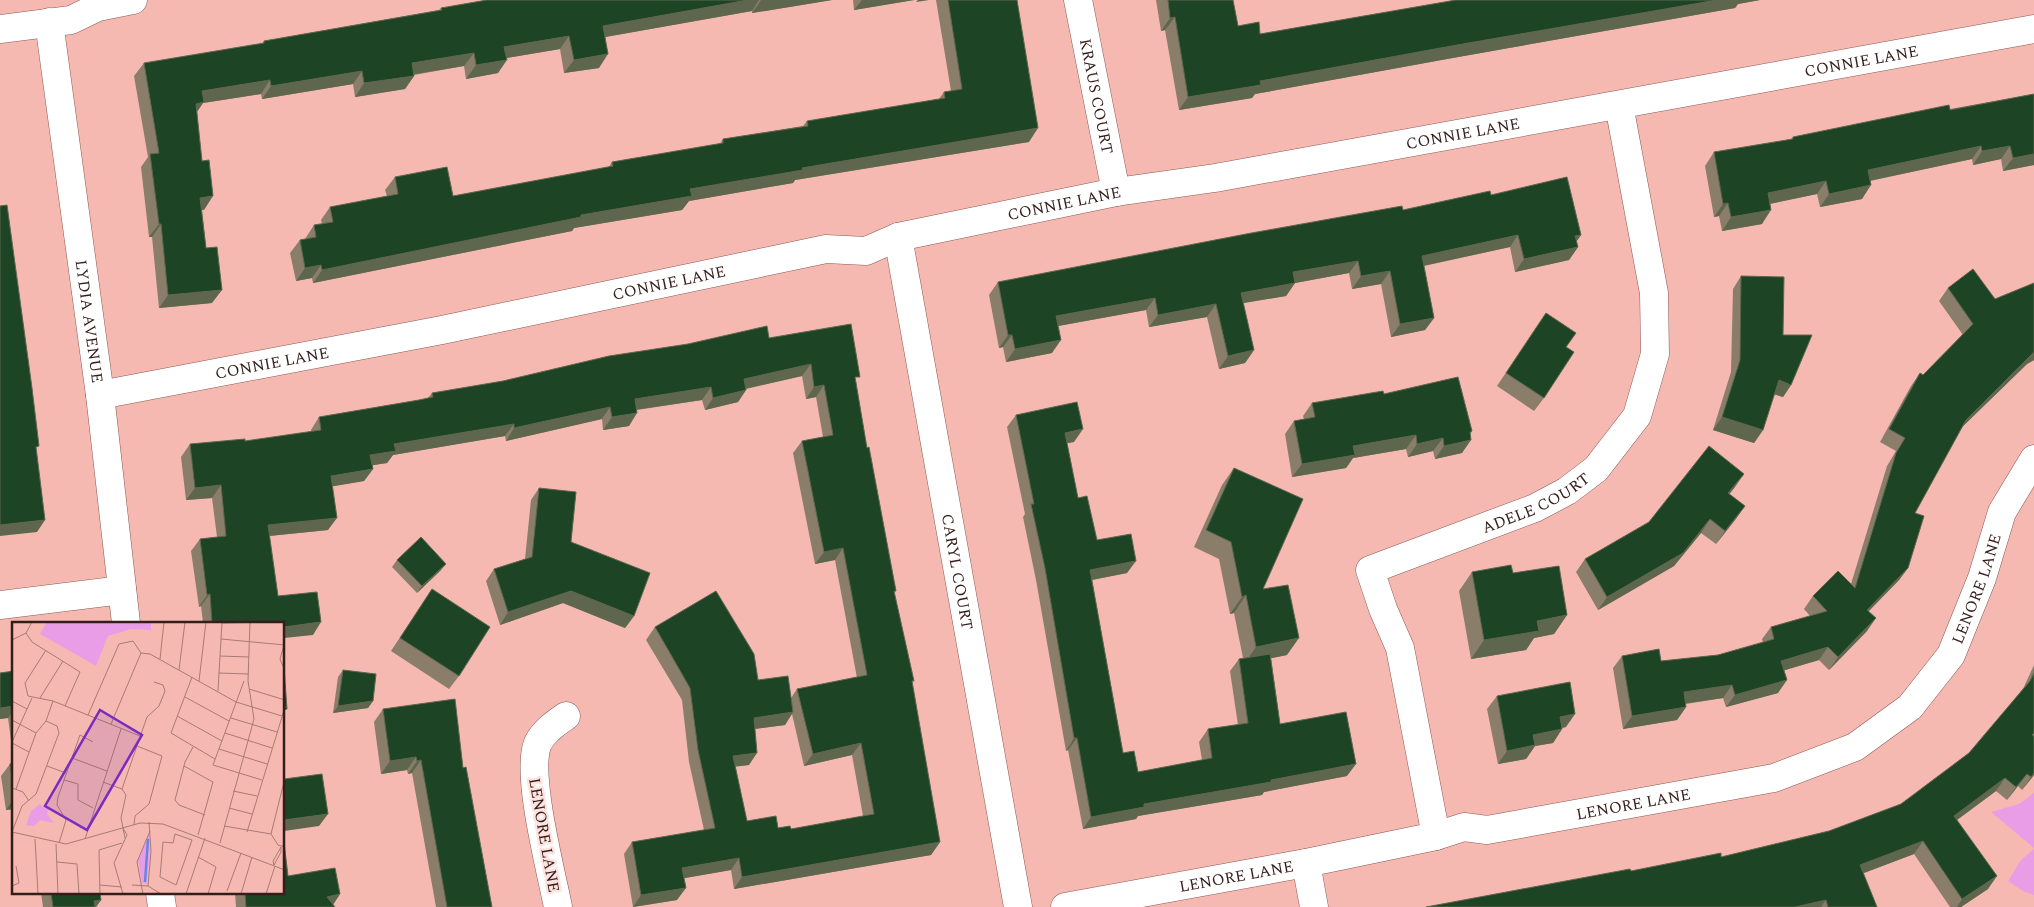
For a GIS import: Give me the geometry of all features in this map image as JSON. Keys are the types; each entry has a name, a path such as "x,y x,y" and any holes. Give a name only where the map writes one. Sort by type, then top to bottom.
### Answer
{"street":[{"path":"0,30 71,20 98,7 133,0"},
{"name":"KRAUS COURT","path":"1078,0 1116,192"},
{"name":"LYDIA AVENUE","path":"49,22 100,396 126,622"},
{"name":"CONNIE LANE","path":"100,396 442,330 826,249 866,251 898,237 1116,192 1215,178 2034,29"},
{"name":"ADELE COURT","path":"1436,836 1400,648 1383,609 1370,570 1535,508 1567,491 1596,468 1637,416 1655,354 1654,292 1619,105"},
{"name":"CARYL COURT","path":"898,237 1018,907"},
{"name":"LENORE LANE","path":"1065,907 1306,863 1436,836 1464,827 1486,830 1774,778 1855,747 1910,707 1951,655 1982,578 2002,512 2034,459"},
{"path":"0,605 122,590"},
{"name":"LENORE LANE","path":"558,907 536,793 534,756 539,741 549,729 566,716"},
{"path":"1306,863 1314,907"},
{"path":"160,894 162,907"}],"shaded area":[{"path":"2034,793 2034,848 1991,812 2019,804"},
{"path":"2034,849 2034,895 2023,891 2008,881 2021,860"}],"building":[{"path":"487,0 748,0 603,26 608,54 574,60 569,36 504,47 507,60 476,65 474,53 412,63 414,76 364,83 362,71 271,86 270,80 202,91 204,102 196,104 202,161 209,160 213,196 200,198 206,248 217,247 222,290 168,295 161,224 159,224 150,154 159,153 144,63 264,43 264,41 442,10 441,8"},
{"path":"948,0 1017,0 1038,128 690,189 692,196 581,215 581,217 322,270 321,265 305,268 300,240 316,237 314,225 333,222 330,207 398,194 395,177 447,167 453,196 613,166 612,162 723,143 723,139 808,126 807,121 945,98 944,92 962,89"},
{"path":"1168,0 1233,0 1238,26 1259,22 1260,34 1456,0 1717,0 1260,81 1261,85 1188,97 1175,17 1170,18"},
{"path":"2034,94 2034,154 2013,158 2010,146 1982,151 1981,146 1868,170 1871,185 1829,194 1826,181 1768,193 1771,210 1731,217 1728,203 1723,204 1714,152 1793,139 1793,137 1949,105 1950,110"},
{"path":"1567,177 1581,235 1575,236 1578,247 1524,259 1518,235 1422,256 1434,318 1400,324 1390,271 1361,276 1358,261 1293,272 1295,283 1241,293 1254,350 1228,356 1216,304 1158,315 1155,298 1056,316 1061,340 1015,349 1012,335 1008,335 998,282 1402,206 1403,210 1490,191 1491,195"},
{"path":"7,205 39,446 36,447 45,520 0,525 0,206"},
{"path":"1973,269 1995,299 2034,283 2034,352 1966,420 1915,513 1924,516 1908,568 1867,610 1876,618 1838,657 1828,647 1781,661 1787,680 1735,695 1732,685 1684,692 1686,707 1632,716 1622,656 1659,649 1661,661 1718,655 1774,639 1771,627 1827,611 1813,596 1838,571 1855,588 1896,453 1905,438 1889,429 1920,373 1923,375 1973,324 1948,288"},
{"path":"1741,276 1784,277 1783,335 1812,335 1791,385 1779,380 1763,430 1722,417 1740,360"},
{"path":"1546,313 1576,333 1566,347 1574,352 1544,398 1506,373"},
{"path":"851,324 860,377 855,377 867,448 869,447 896,591 894,591 914,681 912,681 940,842 742,877 739,858 682,868 686,888 641,895 632,842 715,828 698,750 690,688 655,627 716,591 754,654 758,680 788,676 793,712 754,718 757,753 733,756 747,821 776,816 778,828 790,826 791,829 874,814 861,743 813,754 797,689 867,675 843,548 824,552 802,441 833,435 824,385 814,387 811,364 744,379 746,390 713,398 711,387 635,399 637,413 612,417 610,407 514,428 514,424 394,444 396,451 370,455 373,469 331,476 337,518 268,525 278,596 317,592 321,622 285,627 285,622 212,622 210,594 207,595 200,539 226,536 221,485 195,488 190,444 245,439 245,441 321,430 319,417 419,400 433,397 432,393 503,381 609,356 688,344 767,326 769,338"},
{"path":"1458,377 1472,431 1470,432 1471,440 1444,446 1443,438 1417,444 1416,435 1353,446 1355,455 1302,464 1294,421 1315,417 1312,403 1383,391 1384,394"},
{"path":"1077,402 1083,429 1065,433 1078,498 1087,496 1097,540 1131,534 1136,561 1090,570 1123,753 1134,751 1138,772 1212,758 1208,729 1248,723 1239,659 1270,654 1280,724 1346,712 1356,764 1271,780 1271,782 1144,804 1144,807 1091,817 1077,738 1074,738 1045,568 1031,504 1034,504 1016,415"},
{"path":"1709,446 1744,474 1728,493 1745,506 1725,531 1710,519 1683,553 1607,597 1585,559 1649,522"},
{"path":"1234,468 1303,499 1263,589 1288,585 1299,638 1256,647 1246,595 1242,597 1231,542 1206,530"},
{"path":"539,488 576,492 571,542 650,573 634,616 571,591 508,612 494,569 532,557"},
{"path":"421,537 446,564 422,586 397,560"},
{"path":"1511,565 1513,573 1559,566 1567,615 1537,621 1539,631 1484,640 1472,572"},
{"path":"432,589 490,627 459,676 400,638"},
{"path":"343,670 376,674 373,701 338,706"},
{"path":"12,671 12,706 0,708 0,673"},
{"path":"2034,673 2034,733 2032,735 2034,736 2034,773 2031,777 2027,774 2016,787 2005,778 1954,816 1997,876 1962,899 1923,841 1860,865 1877,907 1828,907 1826,900 1795,907 1426,907 1630,869 1631,871 1721,853 1721,857 1829,831 1901,804 1969,753 2030,681"},
{"path":"285,681 287,709 285,710"},
{"path":"1570,682 1575,714 1560,717 1562,729 1533,735 1535,745 1507,751 1497,696"},
{"path":"455,699 463,768 466,767 492,907 447,907 421,760 417,761 416,757 390,761 383,709"},
{"path":"322,774 328,814 285,820 285,779"},
{"path":"285,850 288,876 335,868 340,894 327,897 335,907 246,907 245,894 285,894"},
{"path":"51,894 100,894 101,900 94,901 95,907 53,907"}]}
